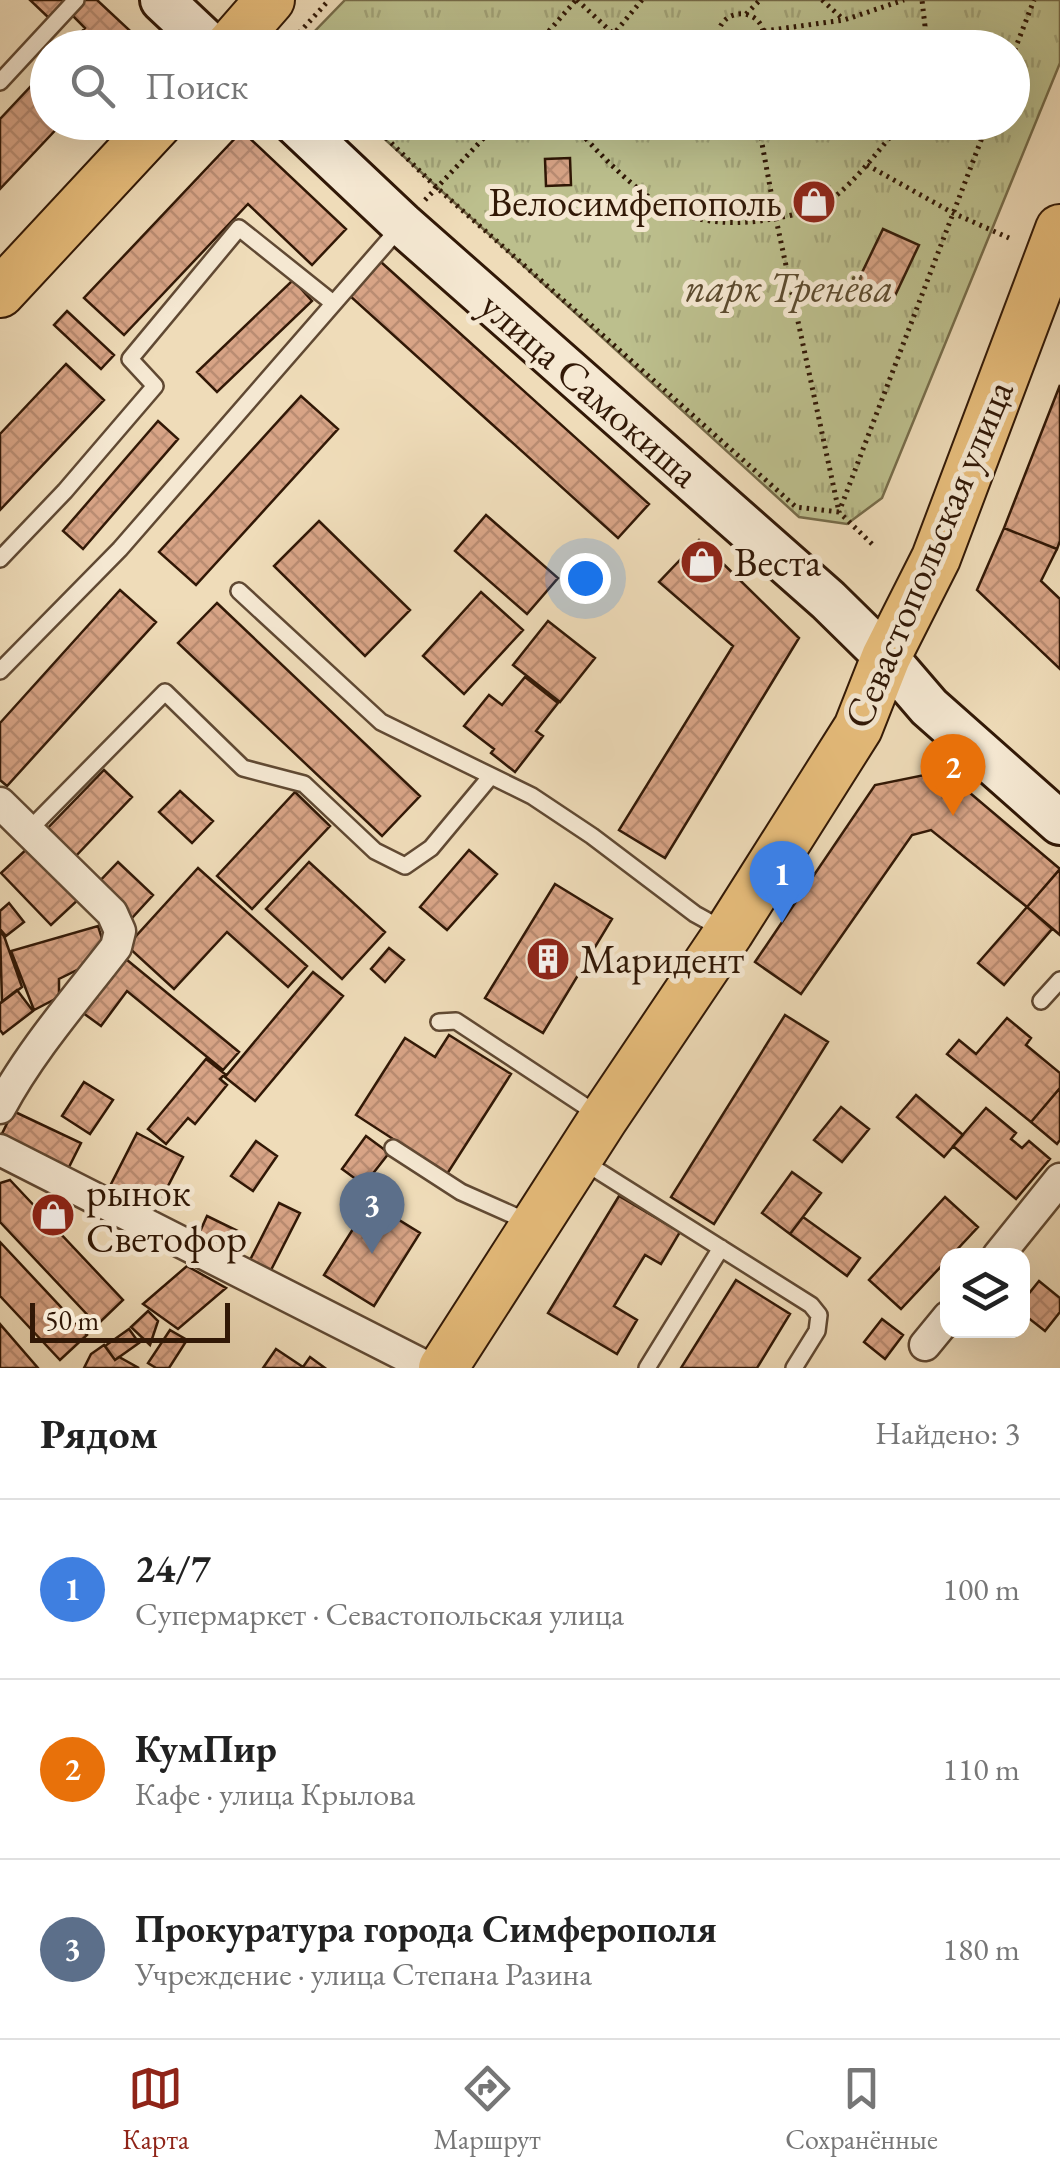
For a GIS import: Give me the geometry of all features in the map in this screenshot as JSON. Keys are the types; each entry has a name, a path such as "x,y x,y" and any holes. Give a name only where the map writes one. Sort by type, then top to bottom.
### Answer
{"main road":[{"path":"162,0 194,30"},
{"path":"244,30 270,0"},
{"path":"0,293 142,140"},
{"name":"улица Самокиша","path":"313,140 402,224 828,600 886,657 928,707 1058,819"},
{"name":"Севастопольская улица","path":"443,1368 858,728 886,657 936,558 1060,229"}],"street":[{"path":"0,803 112,913 120,931 116,947 43,1041 0,1108"},
{"path":"0,1150 429,1368"},
{"path":"1004,1248 1060,1179"},
{"path":"925,1345 940,1327"}],"lane":[{"path":"48,30 76,0"},
{"path":"0,82 30,50"},
{"path":"0,671 120,549 402,224"},
{"path":"0,559 155,386 130,359 239,228 333,303"},
{"path":"239,591 380,722 532,796 695,914 729,932"},
{"path":"28,831 166,692 243,768 304,784 374,851 405,866 431,848 490,776"},
{"path":"1042,1001 1060,980"},
{"path":"439,1022 456,1021 603,1119"},
{"path":"392,1148 460,1192 535,1225"},
{"path":"578,1158 811,1305 819,1314 816,1331 794,1368"},
{"path":"647,1368 721,1248"}],"path":[{"path":"304,30 329,0"},
{"path":"550,30 576,0 610,30"},
{"path":"616,30 642,0"},
{"path":"741,0 764,30 844,20 904,0"},
{"path":"719,30 731,15 748,12 760,0"},
{"path":"822,0 844,20"},
{"path":"922,0 925,30"},
{"path":"1023,30 1034,0"},
{"path":"388,140 436,187 796,507 839,512"},
{"path":"402,224 482,140"},
{"path":"587,140 640,190 680,215 734,224 776,219 822,205 867,165 888,140"},
{"path":"761,140 839,512 872,544"},
{"path":"839,512 981,140"},
{"path":"867,165 953,213 1009,238"}],"green space":[{"name":"парк Тренёва","path":"345,0 1060,0 1060,63 1030,136 1030,30 316,30"},
{"name":"парк Тренёва","path":"386,140 1028,140 882,498 847,524 799,517"}],"building":[{"path":"30,0 70,0 51,20"},
{"path":"84,0 97,0 129,30 83,30 71,14"},
{"path":"30,87 30,140 46,140 0,189 0,119"},
{"path":"233,140 252,140 346,229 312,265 248,204 124,335 84,298"},
{"path":"570,158 571,185 546,186 545,159"},
{"path":"883,229 919,245 892,302 856,285"},
{"path":"381,262 649,504 618,538 350,296"},
{"path":"293,280 312,301 217,392 197,372"},
{"path":"67,311 114,355 101,369 54,325"},
{"path":"66,364 104,400 0,510 0,434"},
{"path":"1060,385 1060,541 1057,549 1004,528"},
{"path":"301,396 338,429 196,585 159,552"},
{"path":"158,421 178,439 83,549 63,531"},
{"path":"486,515 558,578 527,614 455,551"},
{"path":"319,521 410,610 365,656 274,566"},
{"path":"1004,528 1057,549 1041,581 1060,599 1060,669 977,590"},
{"path":"699,540 799,638 665,858 619,830 733,646 659,582"},
{"path":"120,590 156,622 7,786 0,780 0,723"},
{"path":"481,592 523,630 464,694 423,656"},
{"path":"217,603 420,796 382,836 178,643"},
{"path":"548,621 595,658 560,702 513,665"},
{"path":"525,677 558,703 536,731 543,736 515,772 491,753 494,749 464,726 489,695 502,705"},
{"path":"104,770 132,797 73,859 44,832"},
{"path":"944,771 1060,869 1027,907 931,830 912,835 801,994 755,962 875,785"},
{"path":"180,791 213,821 192,843 159,812"},
{"path":"295,792 330,826 252,909 217,876"},
{"path":"30,846 80,898 51,925 1,873"},
{"path":"469,850 497,874 447,930 420,907"},
{"path":"118,862 153,895 132,918 96,885"},
{"path":"309,862 385,932 342,979 266,909"},
{"path":"198,868 307,966 288,987 227,932 174,989 127,946"},
{"path":"1060,869 1060,935 1027,907"},
{"name":"Маридент","path":"555,884 612,919 543,1033 485,998"},
{"path":"9,903 24,922 6,936 0,929 0,911"},
{"path":"1027,907 1052,929 1004,985 978,963"},
{"path":"98,926 107,955 59,979 59,997 34,1010 11,951"},
{"path":"0,932 22,987 2,1002"},
{"path":"389,948 404,960 385,982 371,969"},
{"path":"121,955 239,1052 223,1070 127,991 101,1026 79,1010"},
{"path":"313,972 343,996 255,1101 225,1077"},
{"path":"17,990 33,1011 3,1034 0,1003"},
{"path":"785,1015 828,1042 714,1224 671,1197"},
{"path":"1007,1018 1031,1038 1026,1045 1060,1073 1060,1088 1031,1122 947,1054 959,1040 976,1054"},
{"path":"449,1035 511,1074 447,1174 356,1115 405,1038 435,1057"},
{"path":"206,1059 225,1074 220,1079 227,1085 195,1124 188,1118 166,1144 148,1129"},
{"path":"84,1082 113,1100 90,1134 62,1116"},
{"path":"1060,1088 1060,1140 1057,1144 1031,1122"},
{"path":"916,1095 963,1135 944,1157 897,1117"},
{"path":"841,1107 869,1129 842,1162 814,1140"},
{"path":"986,1108 1016,1133 1011,1139 1022,1148 1029,1141 1050,1159 1016,1199 953,1146"},
{"path":"13,1111 81,1143 67,1171 0,1138"},
{"path":"137,1133 183,1157 153,1215 107,1192"},
{"path":"366,1136 389,1153 364,1185 342,1169"},
{"path":"256,1141 277,1156 253,1191 231,1176"},
{"path":"792,1172 821,1193 790,1234 762,1213"},
{"path":"10,1180 123,1300 97,1325 0,1222 0,1183"},
{"path":"619,1196 680,1232 661,1264 645,1255 614,1306 637,1320 617,1354 548,1313"},
{"path":"945,1197 978,1227 958,1248 940,1248 940,1268 901,1309 869,1280"},
{"path":"370,1202 420,1233 374,1306 324,1275"},
{"path":"279,1203 300,1213 270,1272 249,1262"},
{"path":"207,1216 238,1231 229,1251 198,1236"},
{"path":"803,1217 860,1258 847,1276 790,1234"},
{"path":"0,1242 87,1335 60,1360 0,1296"},
{"path":"187,1266 226,1288 178,1329 143,1304"},
{"path":"736,1280 790,1314 757,1368 681,1368"},
{"path":"1039,1281 1060,1298 1060,1312 1045,1331 1030,1319 1030,1292"},
{"path":"148,1311 158,1321 150,1345 131,1327"},
{"path":"882,1319 903,1335 885,1359 864,1342"},
{"path":"0,1324 38,1368 0,1368"},
{"path":"129,1329 139,1343 115,1360 105,1346"},
{"path":"170,1330 187,1340 169,1368 156,1368 148,1363"},
{"path":"104,1345 115,1360 119,1357 139,1368 84,1368 91,1354"},
{"path":"276,1349 303,1367 310,1357 325,1368 263,1368"}],"place":[{"name":"Велосимфепополь","path":"814,202"},
{"name":"Веста","path":"702,562"},
{"name":"КумПир","path":"953,816"},
{"name":"24/7","path":"782,923"},
{"name":"Маридент","path":"548,959"},
{"name":"рынок Светофор","path":"53,1215"},
{"name":"Прокуратура города Симферополя","path":"372,1254"}]}
